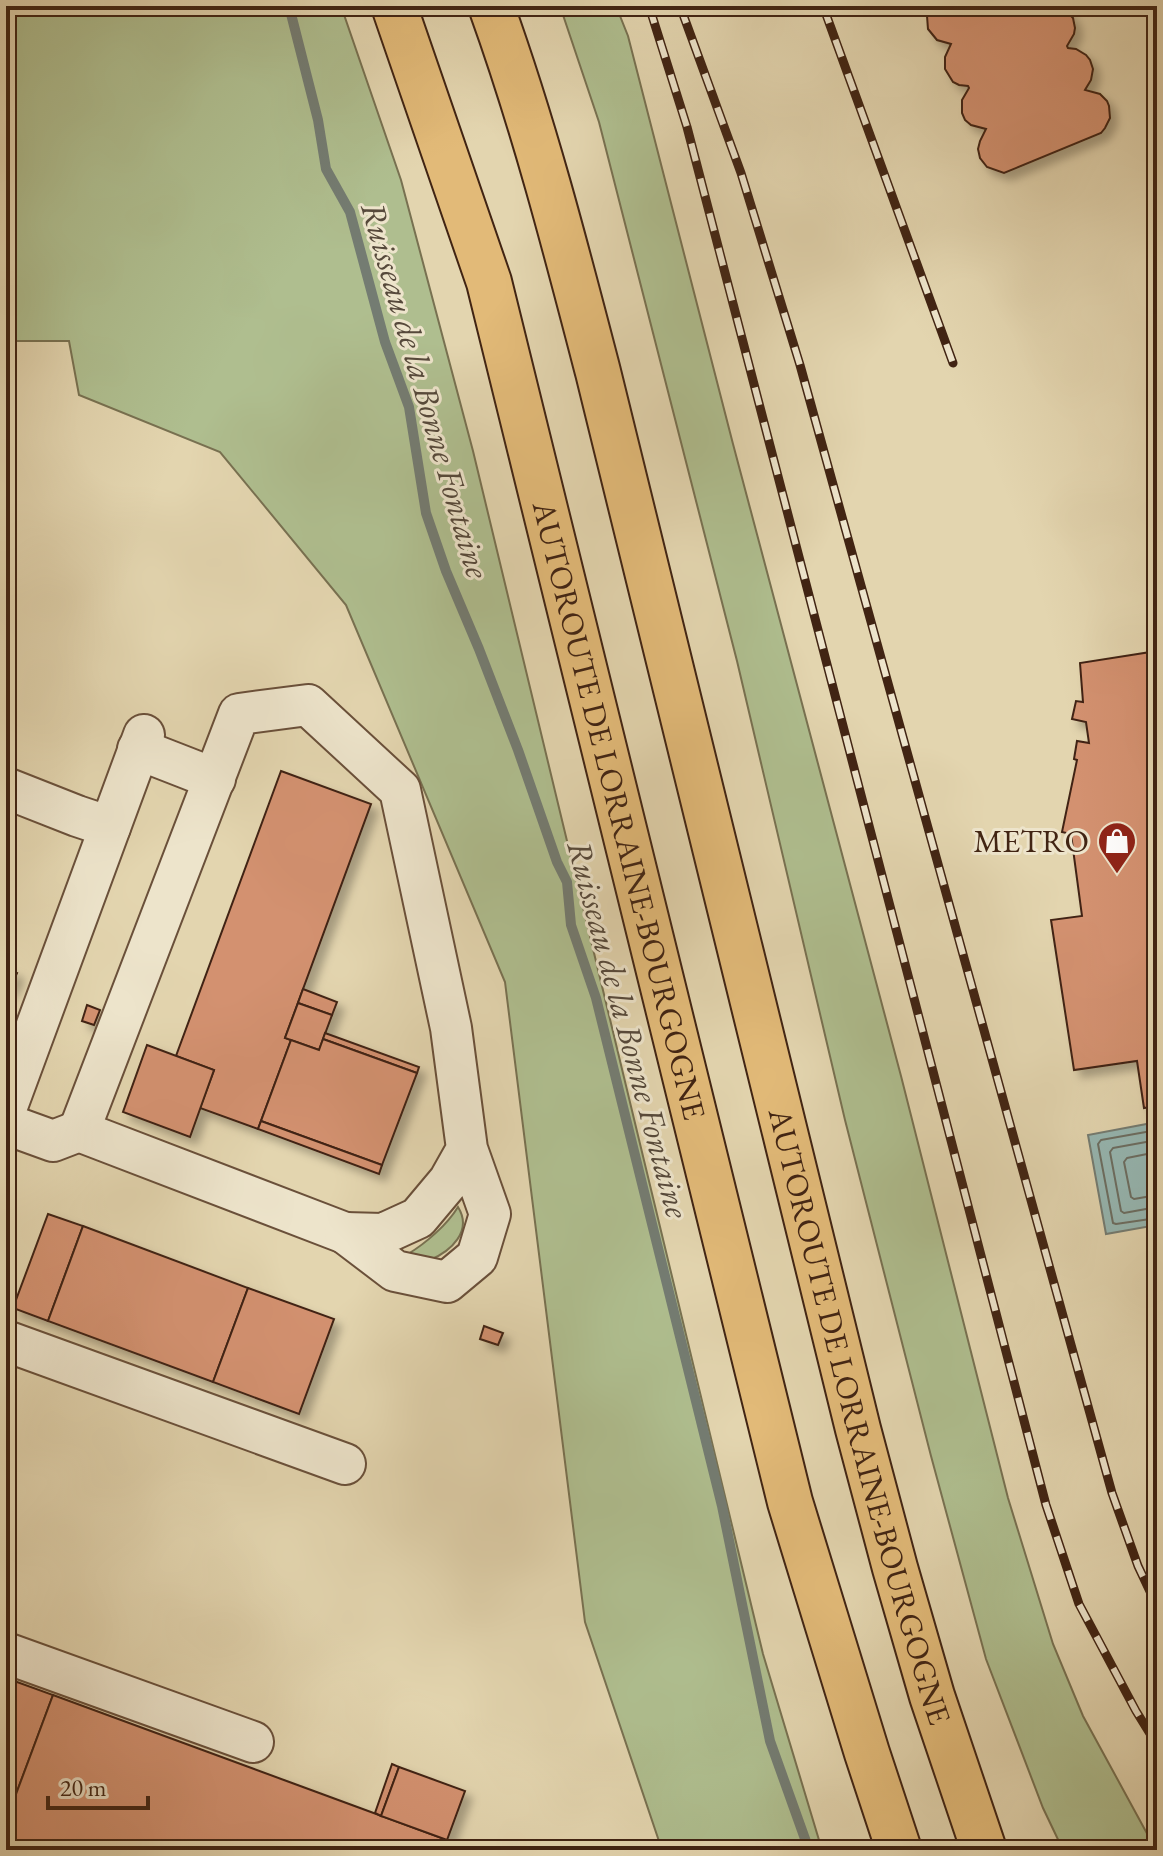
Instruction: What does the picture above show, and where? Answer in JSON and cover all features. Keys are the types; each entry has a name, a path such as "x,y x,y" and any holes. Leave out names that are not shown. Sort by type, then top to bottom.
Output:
{"highway":[{"name":"AUTOROUTE DE LORRAINE-BOURGOGNE","path":"394,6 489,282 790,1502 899,1850"},
{"name":"AUTOROUTE DE LORRAINE-BOURGOGNE","path":"491,6 552,197 598,372 886,1537 932,1696 984,1850"}],"street":[{"path":"6,1124 53,1141 79,1131 345,1233 395,1271 447,1282 477,1257 490,1214 467,1149 451,1028 400,790 308,705 239,714 79,1131"},
{"path":"6,1109 141,742 215,779"},
{"path":"6,788 110,827"},
{"path":"345,1233 383,1234 418,1218 449,1181 467,1149"},
{"path":"9,1342 345,1464"},
{"path":"6,1653 253,1742"}],"green space":[{"path":"6,6 341,6 401,180 473,451 763,1654 822,1850 662,1850 585,1622 505,982 346,605 220,452 79,395 69,341 17,341 6,337"},
{"path":"560,6 616,6 628,36 901,1076 1008,1498 1053,1644 1083,1716 1156,1850 1063,1850 1043,1808 986,1659 845,1120 737,661 599,122"},
{"path":"458,1207 463,1224 452,1246 430,1260 408,1254 436,1233"}],"water":[{"path":"1157,1122 1157,1225 1106,1234 1088,1135"}],"building":[{"path":"932,6 1058,6 1065,9 1073,18 1075,28 1067,46 1086,55 1093,69 1085,90 1100,94 1109,106 1110,118 1105,128 1101,133 1004,173 987,167 978,149 986,129 965,120 962,100 969,88 953,82 945,69 945,57 951,44 937,40 928,29 927,16"},
{"name":"METRO","path":"1157,651 1157,1106 1144,1108 1137,1061 1074,1070 1051,920 1082,916 1071,834 1062,832 1077,760 1074,759 1077,741 1089,743 1086,722 1072,719 1076,701 1083,702 1080,663"},
{"path":"281,771 371,804 285,1038 291,1040 258,1129 200,1108 214,1070 176,1056"},
{"path":"7,969 17,973 9,991 6,990"},
{"path":"303,989 337,1002 332,1015 298,1003"},
{"path":"298,1003 332,1015 319,1050 285,1038"},
{"path":"87,1005 100,1010 94,1025 82,1021"},
{"path":"325,1033 419,1067 417,1073 323,1039"},
{"path":"323,1039 417,1073 382,1165 261,1121 291,1040 319,1050"},
{"path":"147,1045 214,1070 190,1137 123,1112"},
{"path":"261,1121 382,1165 379,1174 258,1129"},
{"path":"48,1214 83,1226 48,1321 13,1308"},
{"path":"83,1226 248,1288 213,1382 48,1321"},
{"path":"248,1288 334,1319 299,1414 213,1382"},
{"path":"484,1326 503,1333 498,1345 480,1339"},
{"path":"6,1678 53,1695 6,1821"},
{"path":"53,1695 473,1850 6,1850 6,1821"},
{"path":"392,1764 399,1767 381,1816 375,1813"},
{"path":"399,1767 465,1791 447,1840 381,1816"}],"waterway":[{"name":"Ruisseau de la Bonne Fontaine","path":"289,6 318,120 326,169 350,212 385,342 409,407 426,513 567,882 571,925 596,998 722,1506 770,1741 809,1850"}],"railway":[{"path":"649,6 687,127 1046,1505 1079,1604 1157,1745"},
{"path":"680,6 741,173 800,365 1112,1493 1138,1566 1157,1606"},
{"path":"823,6 953,363"}],"place":[{"name":"METRO","path":"1117,875"}]}
